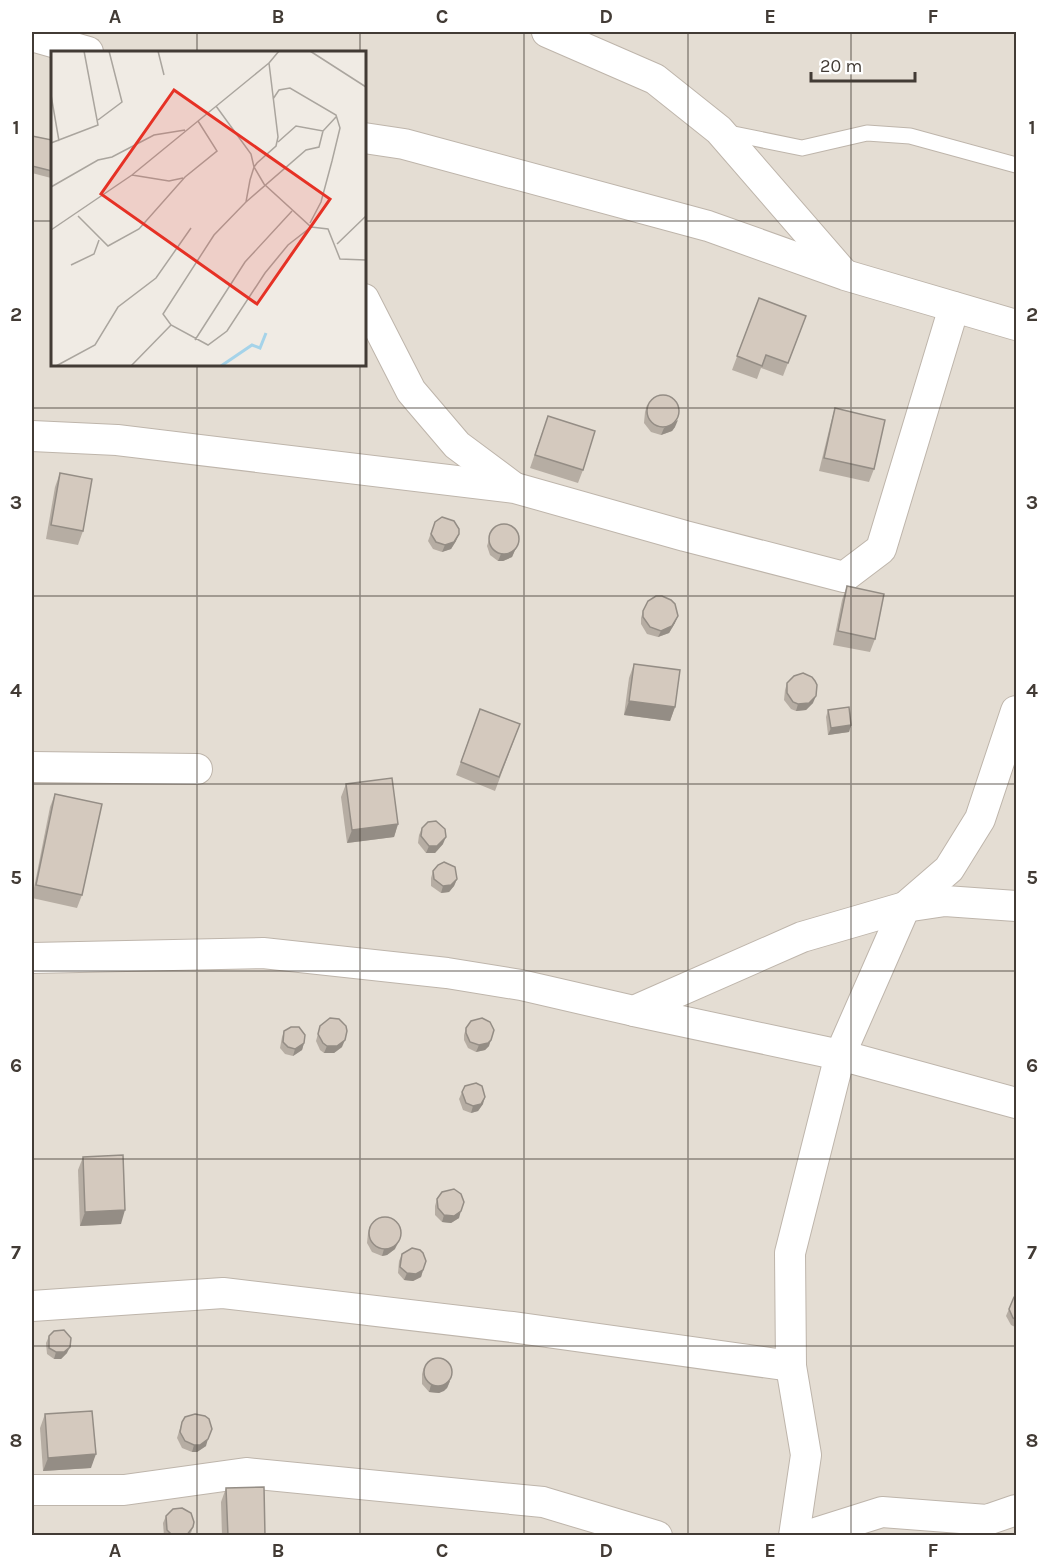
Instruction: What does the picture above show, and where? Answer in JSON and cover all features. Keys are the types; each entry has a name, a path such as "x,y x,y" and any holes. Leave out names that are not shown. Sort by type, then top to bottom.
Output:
{"street":[{"path":"548,32 655,79 719,130 845,275"},
{"path":"32,36 84,51"},
{"path":"366,138 404,144 708,226 845,275 1017,325"},
{"path":"366,303 411,391 457,445 515,488"},
{"path":"32,436 117,440 515,488 685,536 844,577 881,549 954,307"},
{"path":"794,1536 806,1455 790,1366 790,1252 840,1054 905,907 949,868 980,819 1017,711"},
{"path":"32,767 197,769"},
{"path":"634,1011 802,937 905,907 945,901 1017,906"},
{"path":"32,958 263,953 447,973 521,985 840,1054 1017,1103"},
{"path":"32,1306 223,1293 512,1327 790,1366"},
{"path":"32,1490 124,1490 246,1473 543,1502 657,1536"},
{"path":"806,1536 882,1512 987,1520 1017,1510"}],"lane":[{"path":"719,130 802,148 867,133 910,136 1017,165"}],"shaded area":[{"path":"32,32 1016,32 1016,1535 32,1535"}],"building":[{"path":"32,136 51,140 51,171 32,166"},
{"path":"759,298 806,316 788,363 766,355 762,366 737,356"},
{"path":"663,395 675,399 679,411 675,423 663,427 651,423 647,411 651,399"},
{"path":"835,408 885,420 874,469 824,458"},
{"path":"548,416 595,431 583,470 535,455"},
{"path":"60,473 92,479 83,531 51,525"},
{"path":"442,517 454,521 459,529 454,542 445,545 436,542 431,534 435,522"},
{"path":"504,524 510,525 518,533 518,545 510,553 504,554 498,553 490,545 489,539 490,533 498,525"},
{"path":"847,586 884,594 875,639 838,631"},
{"path":"656,596 671,600 675,604 678,616 672,626 661,631 650,627 643,617 648,601"},
{"path":"634,664 680,670 675,707 629,701"},
{"path":"803,673 815,681 816,696 809,703 798,704 793,702 787,693 787,683 794,676"},
{"path":"849,707 851,725 831,728 828,710"},
{"path":"480,709 520,724 499,777 461,762"},
{"path":"392,778 398,824 352,830 346,784"},
{"path":"55,794 102,804 82,895 36,885"},
{"path":"436,821 445,829 446,837 437,846 429,846 421,836 422,828 428,822"},
{"path":"444,862 455,867 457,879 451,885 443,886 434,879 433,871"},
{"path":"330,1018 339,1019 346,1026 345,1040 337,1046 327,1046 318,1034 320,1026"},
{"path":"482,1018 490,1022 494,1030 488,1043 479,1045 470,1042 466,1028 471,1021"},
{"path":"291,1027 299,1027 305,1035 304,1043 295,1049 283,1042 284,1031"},
{"path":"476,1083 482,1086 485,1097 481,1104 473,1106 466,1103 462,1092 465,1086"},
{"path":"123,1155 125,1210 85,1212 83,1157"},
{"path":"454,1189 461,1194 464,1202 461,1211 454,1216 444,1215 438,1208 437,1199 442,1192"},
{"path":"385,1217 396,1222 401,1233 396,1244 385,1249 374,1244 369,1233 374,1222"},
{"path":"412,1248 420,1250 426,1261 423,1270 416,1274 407,1273 400,1267 402,1254"},
{"path":"1017,1296 1017,1320 1013,1318 1009,1309 1014,1297"},
{"path":"64,1330 71,1338 70,1347 64,1352 56,1352 49,1348 49,1336 54,1331"},
{"path":"438,1358 448,1362 452,1372 448,1382 438,1386 428,1382 424,1372 428,1362"},
{"path":"92,1411 96,1454 48,1458 45,1414"},
{"path":"195,1414 209,1419 212,1429 208,1439 200,1445 185,1441 180,1432 185,1417"},
{"path":"264,1487 265,1536 228,1536 226,1488"},
{"path":"182,1508 191,1513 193,1527 186,1536 173,1536 167,1530 166,1516 173,1509"}]}
